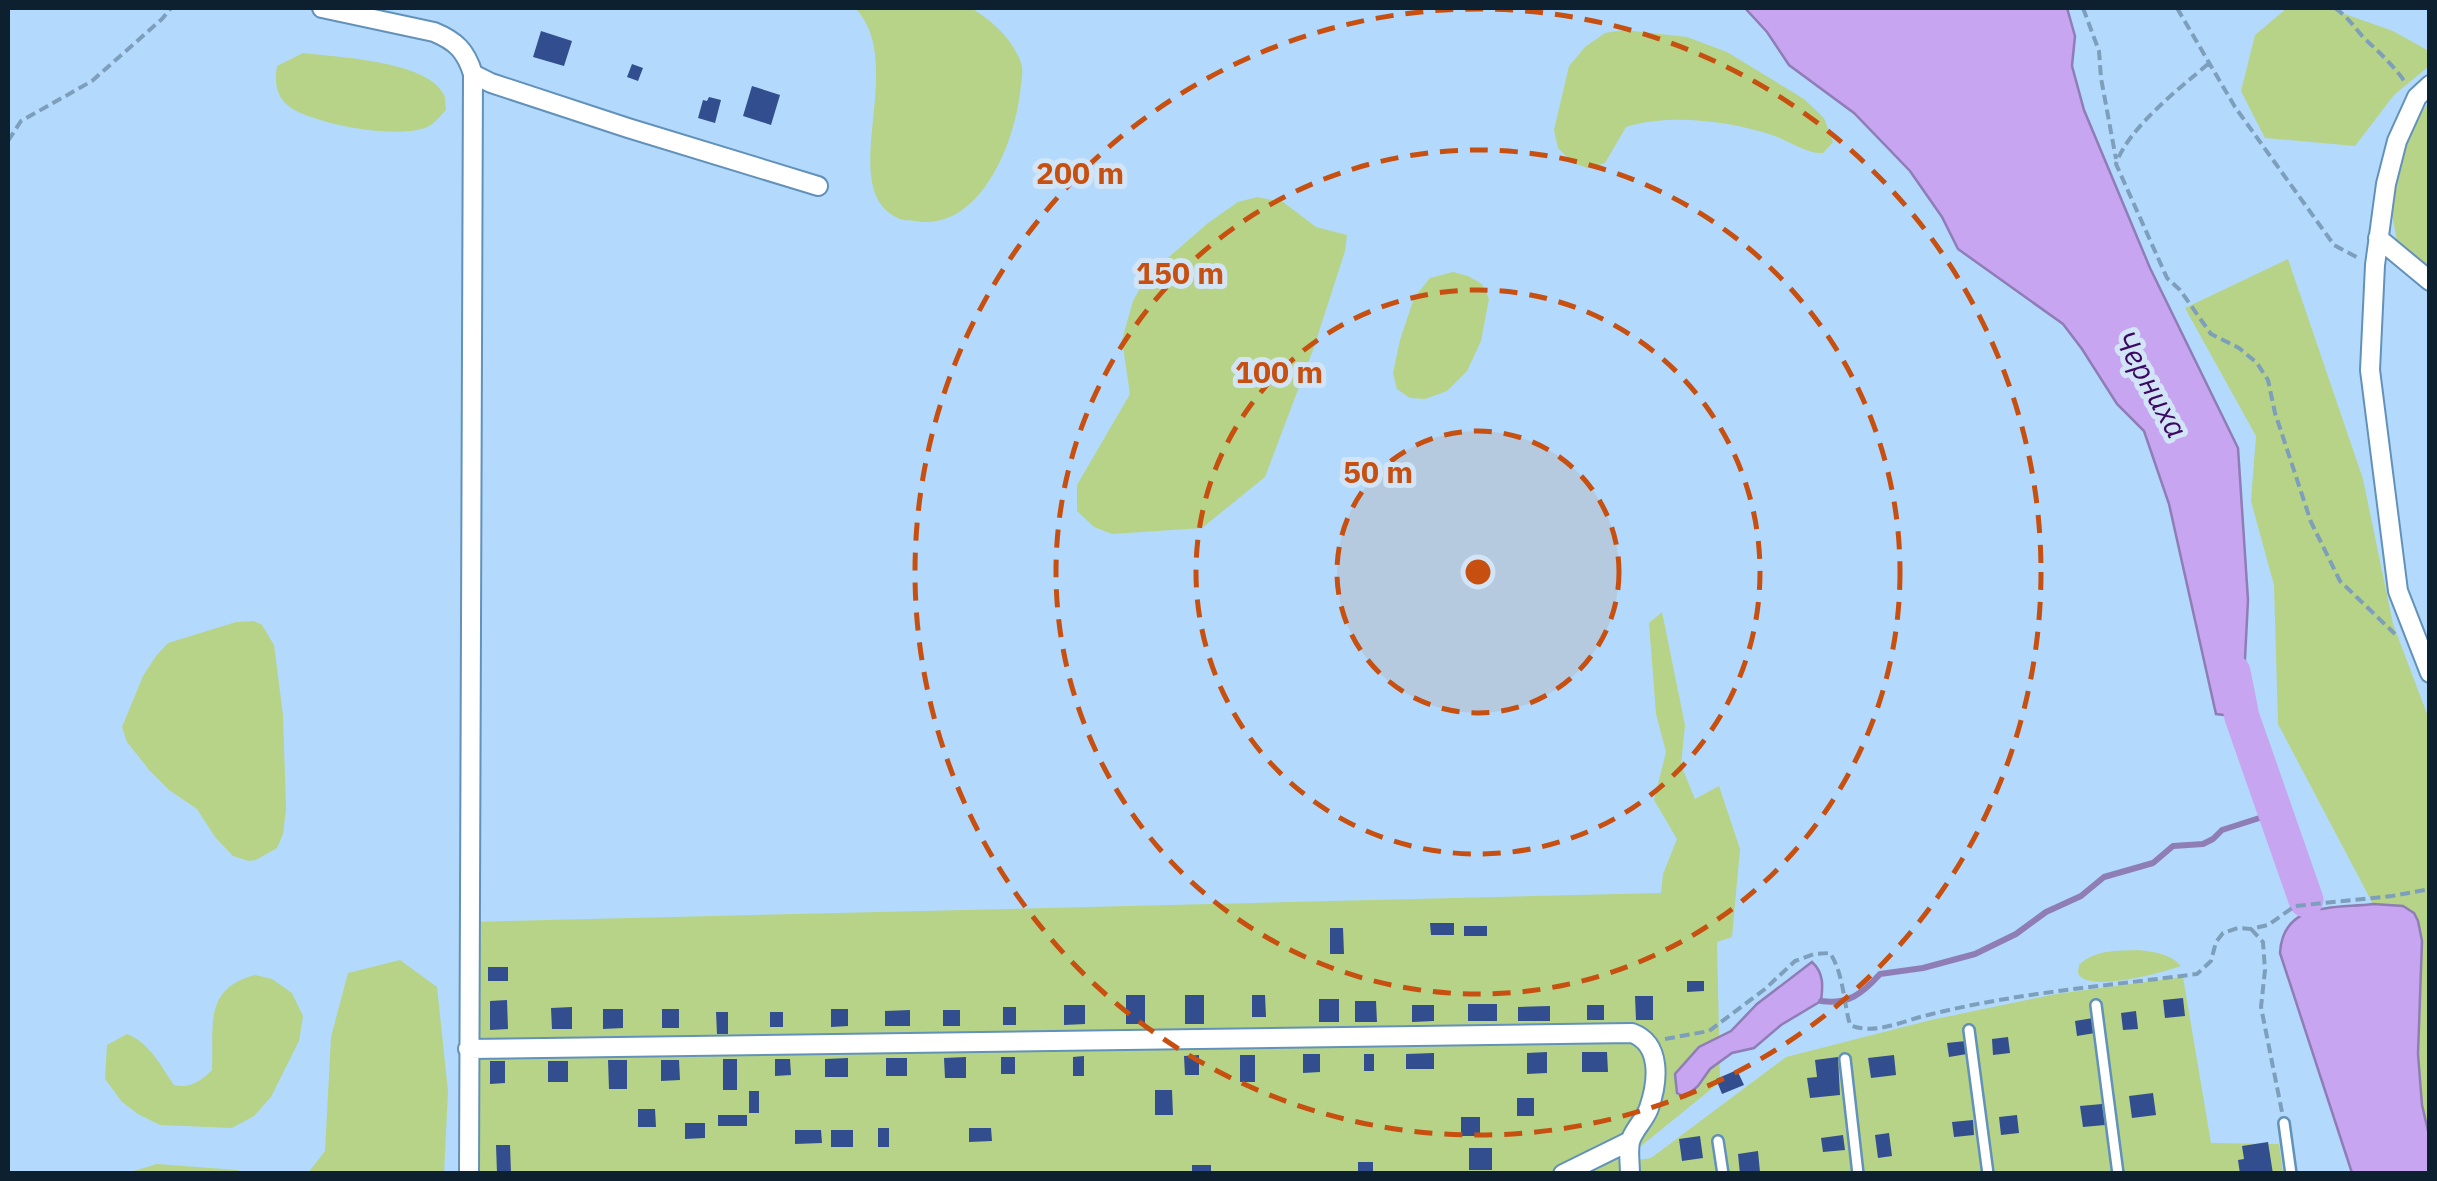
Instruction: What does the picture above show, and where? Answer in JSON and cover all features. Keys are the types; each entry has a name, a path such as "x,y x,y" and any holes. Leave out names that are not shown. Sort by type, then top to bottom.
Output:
{"street":[{"path":"322,8 445,36 462,50 473,74 469,1174"},
{"path":"473,74 491,84 818,186"},
{"path":"2423,91 2397,142 2386,184 2375,265 2370,370 2398,590 2430,673"},
{"path":"2378,238 2430,281"},
{"path":"468,1049 1632,1034 1648,1042 1656,1079 1649,1110 1630,1141 1630,1174"},
{"path":"1563,1174 1630,1141"}],"lane":[{"path":"2096,1006 2118,1174"},
{"path":"1969,1030 1988,1174"},
{"path":"1845,1060 1858,1174"},
{"path":"2284,1123 2291,1174"},
{"path":"1718,1141 1722,1174"}],"path":[{"path":"8,141 22,121 92,81 171,8"},
{"path":"2083,8 2099,51 2116,164 2167,278 2180,290 2210,334 2239,348 2257,363 2268,380 2311,522 2340,581 2396,634"},
{"path":"2177,8 2234,107 2334,245 2375,265"},
{"path":"2334,8 2346,15 2361,35 2423,91"},
{"path":"2116,164 2133,135 2173,93 2208,64"},
{"path":"1648,1042 1709,1031 1796,962 1814,954 1830,953 1837,964 1850,1024 1862,1030 1968,1006 2197,974 2211,962 2216,942 2223,933 2268,925 2296,906 2430,888"},
{"path":"2251,928 2263,942 2261,1007 2284,1123"}],"green space":[{"path":"855,8 971,8 1013,46 1022,66 1022,78 1010,136 990,180 958,213 938,221 906,220 881,204 872,182 870,155 876,61 870,32"},
{"path":"2287,8 2328,8 2393,31 2429,51 2429,66 2394,95 2355,146 2265,138 2241,91 2255,35"},
{"path":"1624,30 1687,37 1727,52 1804,99 1824,118 1833,142 1823,153 1817,153 1738,126 1660,120 1626,127 1605,163 1588,168 1573,163 1558,148 1554,130 1569,66 1585,47 1605,33"},
{"path":"303,53 380,63 420,75 444,95 446,110 429,126 399,132 355,128 312,118 285,103 276,85 277,66"},
{"path":"2429,102 2429,266 2397,241 2388,193 2400,144"},
{"path":"1257,197 1283,202 1316,227 1347,235 1313,350 1265,477 1202,528 1112,534 1094,527 1077,511 1077,485 1130,394 1122,340 1133,301 1147,276 1208,223 1238,202"},
{"path":"2288,259 2363,479 2393,624 2429,719 2429,1135 2418,1054 2422,941 2403,906 2373,904 2278,724 2274,585 2251,501 2256,436 2185,308"},
{"path":"1453,272 1482,284 1489,299 1481,341 1467,371 1447,391 1425,399 1410,398 1397,389 1393,373 1414,298 1430,278"},
{"path":"1662,612 1685,725 1681,765 1695,799 1719,786 1740,849 1732,937 1717,942 1720,1082 1620,1163 1651,1158 1786,1057 1931,1020 2056,994 2183,977 2211,1143 2279,1144 2283,1173 458,1174 469,922 1661,893 1663,874 1677,839 1654,800 1666,752 1656,714 1649,623"},
{"path":"254,621 262,625 274,645 283,715 286,809 277,848 249,861 233,856 197,809 150,771 127,742 122,727 143,676 168,643 236,622"},
{"path":"2139,950 2168,956 2181,966 2110,982 2084,979 2078,973 2079,965 2092,956"},
{"path":"400,960 437,987 448,1091 444,1173 308,1173 325,1151 331,1037 348,973"},
{"path":"255,975 272,979 292,993 303,1016 299,1041 271,1097 254,1116 232,1128 160,1125 122,1102 105,1079 107,1045 127,1034 148,1049 174,1085 195,1083 212,1070 213,1024 219,999 238,981"},
{"path":"157,1164 237,1170 246,1173 127,1173"}],"water":[{"path":"1745,8 2067,8 2075,36 2072,66 2084,110 2150,268 2238,448 2248,600 2242,717 2216,714 2169,504 2144,431 2117,404 2063,324 1958,249 1942,217 1910,171 1854,113 1789,65"},
{"path":"2403,906 2418,921 2422,941 2418,1054 2429,1135 2429,1173 2352,1173 2280,953 2283,936 2300,916 2327,908"},
{"path":"1812,962 1821,975 1821,1001 1781,1025 1754,1048 1732,1053 1710,1069 1685,1097 1677,1093 1675,1074 1699,1047 1731,1031 1757,1004"}],"building":[{"path":"541,31 572,41 564,66 533,57"},
{"path":"632,64 643,68 638,81 627,77"},
{"path":"752,86 780,95 771,125 743,116"},
{"path":"703,100 721,100 715,123 698,118"},
{"path":"1430,923 1454,923 1454,935 1431,935"},
{"path":"1464,926 1487,926 1487,936 1464,936"},
{"path":"1330,928 1343,928 1344,954 1330,954"},
{"path":"488,967 508,967 508,981 488,981"},
{"path":"1687,981 1704,981 1704,991 1687,992"},
{"path":"1126,995 1145,995 1145,1024 1126,1024"},
{"path":"1185,995 1204,995 1204,1024 1185,1024"},
{"path":"1252,995 1265,995 1266,1017 1252,1017"},
{"path":"1635,996 1653,996 1653,1020 1636,1020"},
{"path":"2183,998 2185,1016 2165,1018 2163,1000"},
{"path":"1319,999 1339,999 1339,1022 1319,1022"},
{"path":"507,1000 508,1029 490,1030 490,1001"},
{"path":"1355,1001 1376,1001 1377,1022 1355,1022"},
{"path":"1468,1004 1497,1004 1497,1021 1468,1021"},
{"path":"1064,1005 1085,1005 1085,1024 1064,1025"},
{"path":"1412,1005 1434,1005 1434,1021 1412,1022"},
{"path":"1587,1005 1604,1005 1604,1020 1587,1020"},
{"path":"1550,1006 1550,1021 1518,1021 1518,1007"},
{"path":"572,1007 572,1029 552,1029 551,1008"},
{"path":"1003,1007 1016,1007 1016,1025 1003,1025"},
{"path":"603,1009 623,1009 623,1028 603,1029"},
{"path":"662,1009 679,1009 679,1028 662,1028"},
{"path":"831,1009 848,1009 848,1026 831,1027"},
{"path":"910,1010 910,1026 885,1026 885,1011"},
{"path":"943,1010 960,1010 960,1026 943,1026"},
{"path":"2136,1011 2138,1029 2123,1030 2121,1013"},
{"path":"716,1012 728,1012 728,1034 717,1034"},
{"path":"770,1012 783,1012 783,1027 770,1027"},
{"path":"2093,1018 2095,1033 2077,1036 2075,1021"},
{"path":"2008,1037 2010,1053 1993,1055 1992,1039"},
{"path":"1966,1041 1967,1054 1949,1057 1947,1043"},
{"path":"1547,1052 1547,1073 1527,1074 1527,1053"},
{"path":"1582,1052 1607,1052 1608,1072 1582,1072"},
{"path":"1434,1053 1434,1069 1406,1069 1406,1054"},
{"path":"1303,1054 1320,1054 1320,1072 1303,1073"},
{"path":"1364,1054 1374,1054 1374,1071 1364,1071"},
{"path":"1199,1055 1199,1075 1185,1075 1184,1056"},
{"path":"1240,1055 1255,1055 1255,1082 1240,1082"},
{"path":"1894,1055 1896,1075 1871,1078 1868,1058"},
{"path":"1084,1056 1084,1076 1073,1076 1073,1057"},
{"path":"966,1057 966,1078 945,1078 944,1058"},
{"path":"1001,1057 1015,1057 1015,1074 1001,1074"},
{"path":"1838,1057 1840,1095 1810,1098 1807,1078 1817,1077 1815,1060"},
{"path":"848,1058 848,1077 825,1077 825,1059"},
{"path":"886,1058 907,1058 907,1076 886,1076"},
{"path":"723,1059 737,1059 737,1090 723,1090"},
{"path":"775,1059 790,1059 791,1075 775,1076"},
{"path":"608,1060 627,1060 627,1089 609,1089"},
{"path":"661,1060 679,1060 680,1080 661,1081"},
{"path":"490,1061 505,1061 505,1083 490,1084"},
{"path":"548,1061 568,1061 568,1082 548,1082"},
{"path":"1737,1070 1744,1085 1722,1094 1716,1079"},
{"path":"1155,1090 1172,1090 1173,1115 1155,1115"},
{"path":"749,1091 759,1091 759,1113 749,1113"},
{"path":"2153,1093 2156,1115 2132,1118 2129,1096"},
{"path":"1517,1098 1534,1098 1534,1116 1517,1116"},
{"path":"2102,1104 2105,1125 2083,1127 2080,1106"},
{"path":"638,1109 655,1109 656,1127 638,1127"},
{"path":"718,1115 747,1115 747,1126 718,1126"},
{"path":"2017,1115 2019,1133 2001,1135 1999,1117"},
{"path":"1461,1117 1480,1117 1480,1136 1461,1136"},
{"path":"1973,1120 1974,1135 1954,1137 1952,1122"},
{"path":"685,1123 705,1123 705,1138 685,1139"},
{"path":"878,1128 889,1128 889,1147 878,1147"},
{"path":"969,1128 991,1128 992,1141 969,1142"},
{"path":"795,1130 821,1130 822,1143 795,1144"},
{"path":"831,1130 853,1130 853,1147 831,1147"},
{"path":"1889,1133 1892,1156 1878,1158 1875,1135"},
{"path":"1843,1135 1845,1150 1823,1152 1821,1138"},
{"path":"1700,1136 1703,1158 1682,1161 1679,1139"},
{"path":"2268,1142 2273,1174 2240,1174 2242,1146"},
{"path":"496,1145 510,1145 511,1173 497,1173"},
{"path":"1469,1148 1492,1148 1492,1170 1469,1170"},
{"path":"1758,1151 1760,1172 1740,1174 1738,1154"},
{"path":"1358,1162 1373,1162 1373,1174 1358,1174"},
{"path":"1192,1165 1211,1165 1211,1174 1192,1174"}],"waterway":[{"name":"Черниха","path":"2233,672 2242,717 2306,900"},
{"path":"1821,1001 1854,996 1880,974 1975,954 2081,896 2104,877 2153,863 2173,846 2203,844 2222,830 2275,813"}]}
